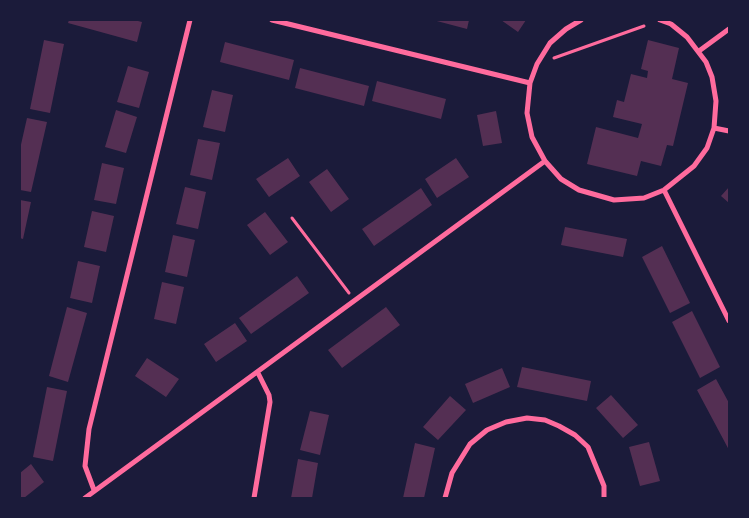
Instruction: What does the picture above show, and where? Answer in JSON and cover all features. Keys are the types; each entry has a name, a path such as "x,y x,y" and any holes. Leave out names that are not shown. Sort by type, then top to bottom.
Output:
{"street":[{"path":"94,490 84,466 89,429 190,20"},
{"path":"272,20 530,83"},
{"path":"581,20 566,29 550,43 537,64 530,83 527,113 532,138 545,162 561,179 579,190 614,200 644,198 664,190 694,166 706,148 714,128 716,101 712,77 699,51 687,37 671,24 660,20"},
{"path":"699,51 729,29"},
{"path":"714,128 729,131"},
{"path":"85,498 545,162"},
{"path":"664,190 729,321"},
{"path":"254,498 270,402 269,395 258,373"},
{"path":"445,498 452,473 470,444 488,430 506,422 527,418 545,420 559,426 575,435 588,447 604,486 604,498"}],"path":[{"path":"537,64 644,26"},
{"path":"292,218 355,302"}],"building":[{"path":"69,20 134,20 142,22 137,42 68,23"},
{"path":"433,20 469,20 467,29"},
{"path":"501,20 526,20 518,32"},
{"path":"44,40 64,44 50,113 30,109"},
{"path":"648,40 679,48 672,79 688,83 673,146 667,145 661,166 641,161 637,176 587,164 596,127 638,138 642,124 613,117 617,100 624,102 631,74 647,78 648,71 641,69"},
{"path":"225,42 294,60 289,80 220,62"},
{"path":"128,66 149,72 139,108 117,102"},
{"path":"300,68 369,86 364,106 295,88"},
{"path":"377,81 446,99 441,119 372,101"},
{"path":"212,90 233,95 225,132 203,127"},
{"path":"116,110 137,117 126,153 105,147"},
{"path":"496,111 502,143 483,146 477,115"},
{"path":"27,118 47,122 31,192 20,190 20,149"},
{"path":"198,139 220,143 212,180 190,175"},
{"path":"288,158 300,176 269,197 256,179"},
{"path":"456,158 469,177 437,198 425,179"},
{"path":"102,163 124,168 116,204 94,200"},
{"path":"327,169 349,199 331,212 309,182"},
{"path":"185,187 206,192 198,229 176,224"},
{"path":"729,187 729,203 721,196"},
{"path":"421,188 432,205 374,246 362,229"},
{"path":"20,200 31,202 23,239 20,238"},
{"path":"92,211 114,216 106,252 84,247"},
{"path":"265,212 288,242 270,255 247,225"},
{"path":"565,227 627,239 623,257 561,245"},
{"path":"173,235 195,240 187,277 165,272"},
{"path":"662,246 690,303 670,313 642,257"},
{"path":"78,261 100,266 92,303 70,298"},
{"path":"297,276 309,293 251,334 239,318"},
{"path":"162,282 184,287 176,324 154,319"},
{"path":"67,307 87,313 68,382 49,376"},
{"path":"386,307 400,325 342,368 328,350"},
{"path":"692,311 720,367 700,378 672,322"},
{"path":"235,323 247,341 216,362 204,344"},
{"path":"147,358 179,379 166,397 135,376"},
{"path":"522,367 591,381 587,401 517,387"},
{"path":"502,368 510,387 473,403 465,384"},
{"path":"716,379 729,403 729,450 697,390"},
{"path":"47,387 67,391 53,461 33,457"},
{"path":"611,395 638,425 623,438 596,408"},
{"path":"450,396 466,410 438,440 423,427"},
{"path":"310,411 329,415 320,455 300,450"},
{"path":"649,442 660,481 640,486 629,447"},
{"path":"415,443 435,448 424,498 403,498"},
{"path":"298,459 318,463 312,498 291,498"},
{"path":"31,464 44,482 24,498 20,498 20,473"}]}
